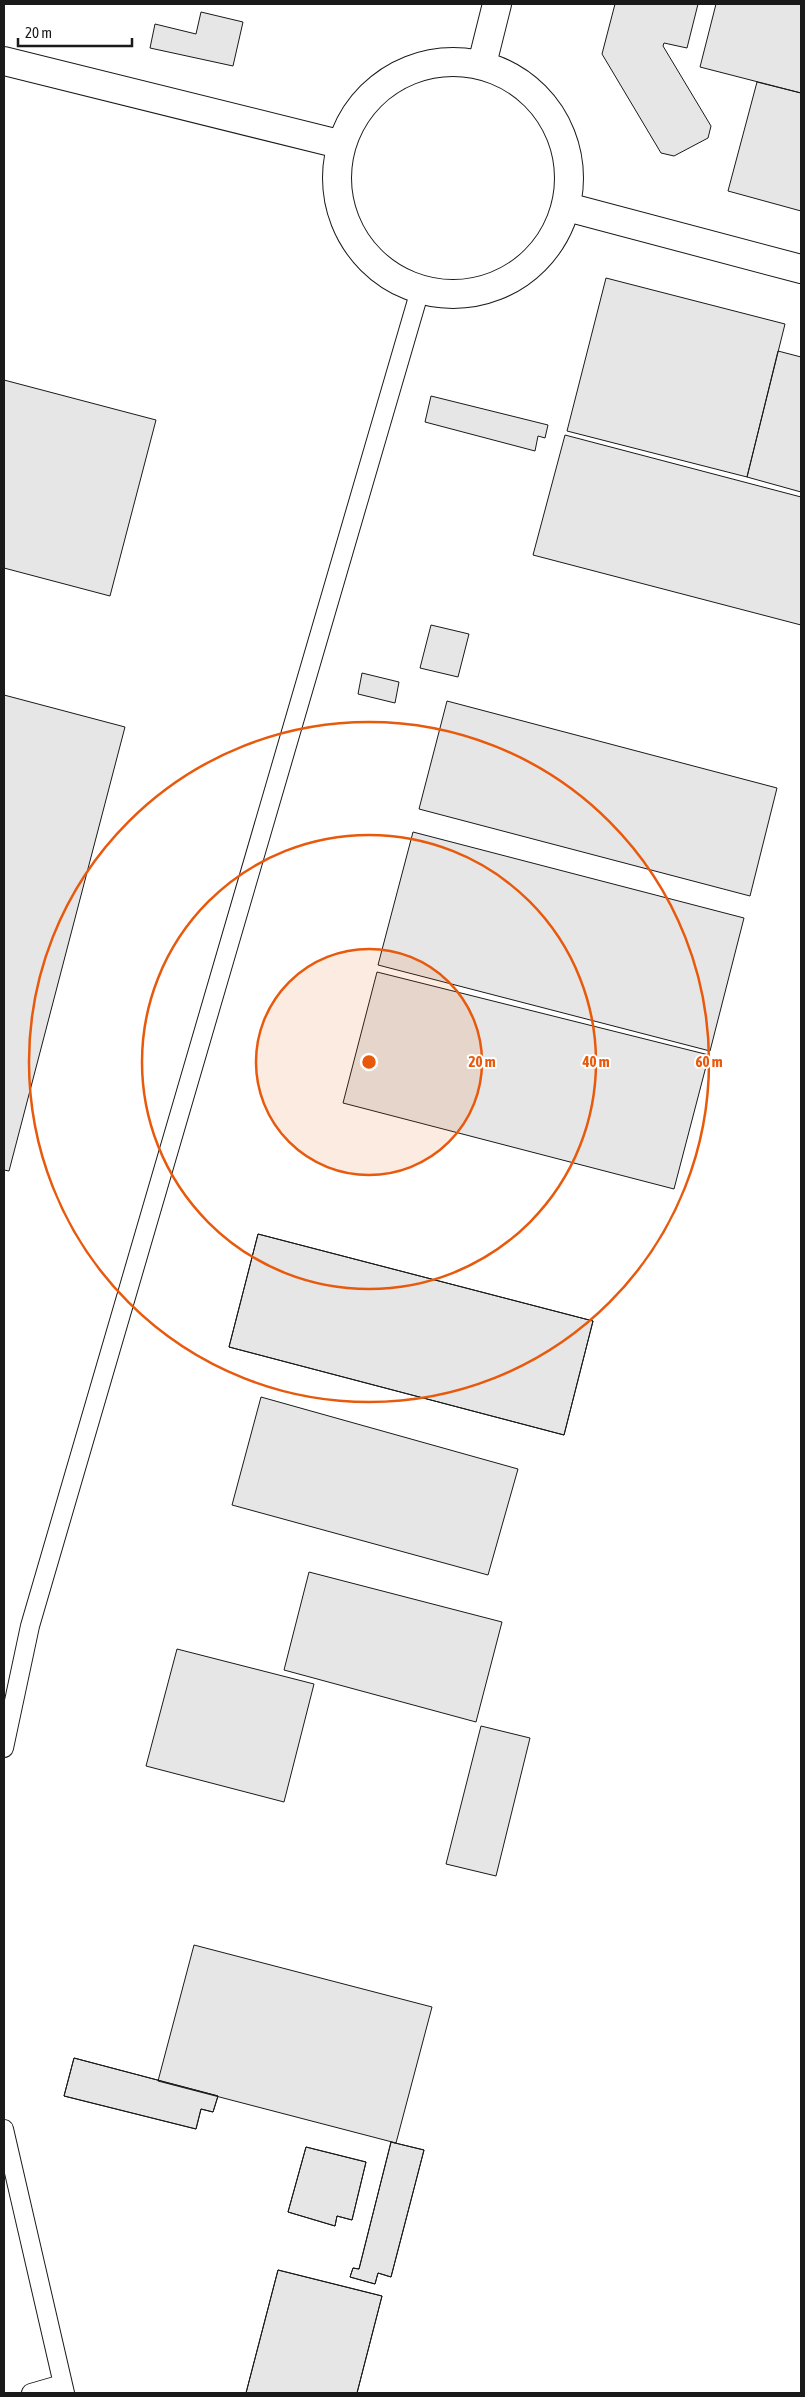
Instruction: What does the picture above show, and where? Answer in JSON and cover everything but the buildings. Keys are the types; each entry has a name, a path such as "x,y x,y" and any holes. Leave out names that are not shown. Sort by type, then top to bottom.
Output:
{"street":[{"path":"482,64 497,4"},
{"path":"4,61 339,144"},
{"path":"423,64 482,64 524,83 554,118 570,161 567,207 547,249 511,280 467,294 420,290 379,269 349,234 336,190 339,144 370,93 423,64"},
{"path":"567,207 801,269"}],"lane":[{"path":"4,1748 30,1626 420,290"},
{"path":"4,2129 64,2388 31,2393"}]}
